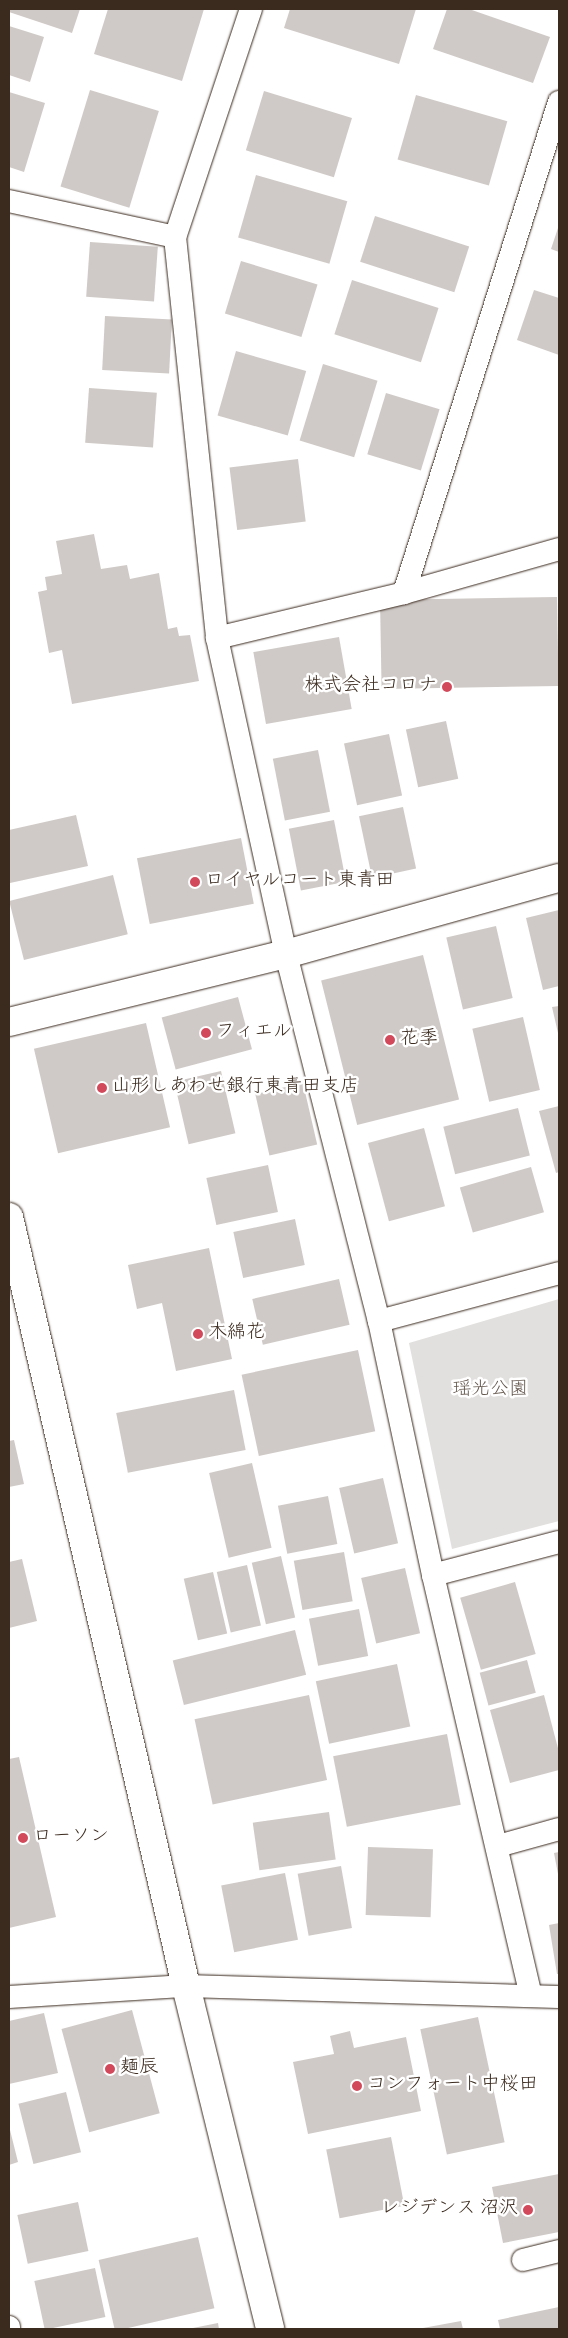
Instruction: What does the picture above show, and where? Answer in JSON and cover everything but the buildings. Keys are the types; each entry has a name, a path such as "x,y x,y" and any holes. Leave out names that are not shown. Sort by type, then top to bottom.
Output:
{"street":[{"path":"9,1022 286,954 559,878"},
{"path":"9,1217 186,1986 270,2329"}],"lane":[{"path":"251,9 175,237 217,638 286,954 379,1322 433,1575 498,1846 531,1996"},
{"path":"404,593 559,102"},
{"path":"9,201 175,237"},
{"path":"217,638 404,593 559,549"},
{"path":"379,1322 559,1273"},
{"path":"433,1575 559,1542"},
{"path":"498,1846 559,1829"},
{"path":"9,1997 186,1986 559,1998"},
{"path":"523,2260 559,2251"}],"green space":[{"name":"瑶光公園","path":"559,1299 559,1521 452,1549 409,1343"}],"place":[{"name":"株式会社コロナ","path":"447,687"},
{"name":"ロイヤルコート東青田","path":"195,882"},
{"name":"フィエル","path":"206,1033"},
{"name":"花季","path":"390,1040"},
{"name":"山形しあわせ銀行東青田支店","path":"102,1088"},
{"name":"木綿花","path":"198,1334"},
{"name":"ローソン","path":"23,1838"},
{"name":"麺辰","path":"110,2069"},
{"name":"コンフォート中桜田","path":"357,2086"},
{"name":"レジデンス 沼沢","path":"528,2210"}]}
